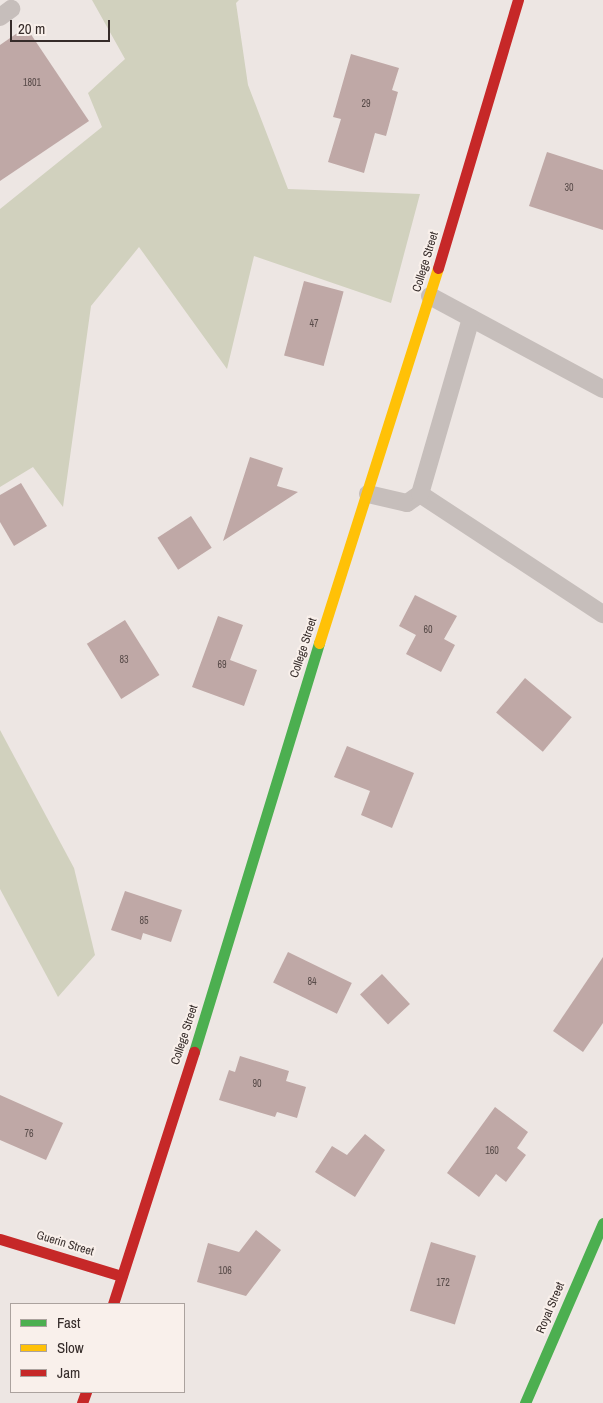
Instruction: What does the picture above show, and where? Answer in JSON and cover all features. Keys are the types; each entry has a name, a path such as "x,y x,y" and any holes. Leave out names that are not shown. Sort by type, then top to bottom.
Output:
{"street":[{"name":"College Street","path":"113,1303 215,985 278,772 430,296 518,0"},
{"name":"Royal Street","path":"525,1403 603,1223"},
{"name":"Guerin Street","path":"0,1239 122,1276"}],"lane":[{"path":"430,296 603,389"},
{"path":"368,494 407,502 420,494 471,318"},
{"path":"420,494 603,614"}],"green space":[{"path":"92,0 239,0 236,3 248,85 288,189 420,194 391,303 254,256 227,369 139,247 91,306 63,507 33,467 0,487 0,209 102,127 88,93 125,59"},
{"path":"0,730 74,868 95,955 58,997 0,889"}],"building":[{"path":"26,27 89,121 0,181 0,45"},
{"path":"351,54 399,68 392,90 398,92 386,136 375,133 364,173 328,162 341,119 333,117"},
{"path":"547,152 603,170 603,230 529,206"},
{"path":"304,281 344,292 324,366 284,355"},
{"path":"250,457 283,468 277,486 298,492 223,541"},
{"path":"21,483 47,526 14,546 0,522 0,495"},
{"path":"191,516 212,548 178,570 157,538"},
{"path":"415,595 457,616 444,639 455,645 441,672 406,654 416,635 399,626"},
{"path":"218,616 243,625 230,660 257,670 244,706 192,687"},
{"path":"125,620 159,675 121,699 87,644"},
{"path":"525,678 572,717 543,752 496,712"},
{"path":"347,746 414,773 392,828 361,815 370,791 334,777"},
{"path":"125,891 182,910 171,942 143,933 141,940 111,930"},
{"path":"288,952 352,983 337,1014 273,983"},
{"path":"603,957 603,1023 583,1052 553,1031"},
{"path":"382,974 410,1004 388,1024 360,994"},
{"path":"240,1056 289,1071 286,1081 306,1087 297,1118 277,1112 275,1117 219,1100 229,1070 235,1072"},
{"path":"0,1095 63,1123 46,1160 0,1140"},
{"path":"495,1107 528,1132 517,1148 526,1155 506,1182 496,1174 479,1197 447,1173"},
{"path":"365,1134 385,1150 355,1197 315,1172 332,1146 347,1155"},
{"path":"256,1230 281,1250 246,1296 197,1282 208,1243 239,1252"},
{"path":"431,1242 476,1256 455,1325 410,1311"}],"traffic: fast":[{"path":"194,1052 319,643"},
{"path":"525,1403 603,1223"}],"traffic: slow":[{"path":"319,643 438,268"}],"traffic: jam":[{"path":"438,268 518,0"},
{"path":"113,1303 194,1052"},
{"path":"0,1239 122,1276"},
{"path":"82,1403 86,1393"}]}
